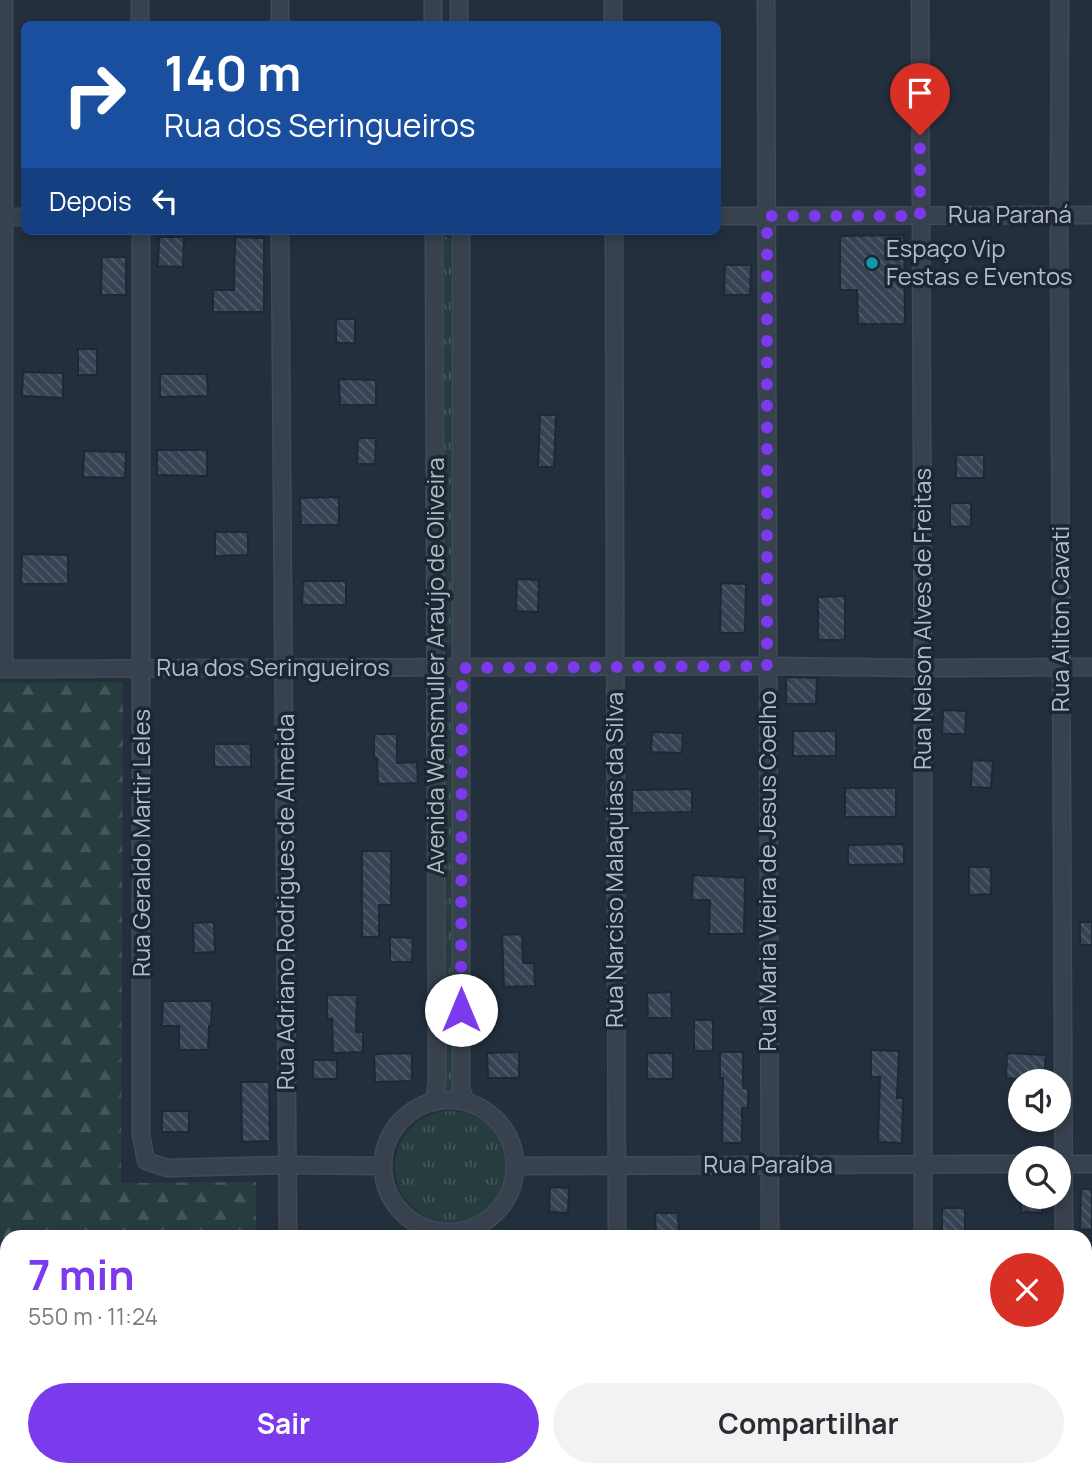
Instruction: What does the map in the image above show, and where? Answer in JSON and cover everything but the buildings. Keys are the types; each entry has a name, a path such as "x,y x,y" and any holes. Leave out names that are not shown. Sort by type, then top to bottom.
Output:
{"street":[{"path":"2,669 4,0"},
{"path":"140,0 140,21"},
{"path":"280,0 280,21"},
{"path":"433,0 433,21"},
{"path":"459,0 460,21"},
{"path":"613,0 613,21"},
{"name":"Rua Maria Vieira de Jesus Coelho","path":"766,0 770,1230"},
{"name":"Rua Nelson Alves de Freitas","path":"920,0 923,1230"},
{"name":"Rua Ailton Cavati","path":"1060,0 1061,1146"},
{"name":"Rua Paraná","path":"721,216 1092,215"},
{"path":"2,217 21,217"},
{"name":"Rua Geraldo Martir Leles","path":"141,235 141,1135 146,1161 167,1168 288,1165"},
{"name":"Rua Adriano Rodrigues de Almeida","path":"280,235 288,1230"},
{"name":"Avenida Wansmuller Araújo de Oliveira","path":"434,235 437,1082 434,1102"},
{"name":"Avenida Wansmuller Araújo de Oliveira","path":"461,235 461,1089 466,1102"},
{"name":"Rua Narciso Malaquias da Silva","path":"614,235 617,1230"},
{"name":"Rua dos Seringueiros","path":"2,669 1092,667"},
{"path":"427,1230 398,1208 387,1188 383,1166 387,1143 398,1124 416,1109 434,1102 460,1101 477,1106 493,1116 505,1130 513,1147 515,1166 513,1184 505,1202 493,1216 472,1230"},
{"name":"Rua Paraíba","path":"515,1166 1008,1164"},
{"path":"1071,1164 1092,1164"},
{"path":"288,1165 383,1166"},
{"name":"Rua Ailton Cavati","path":"1063,1209 1064,1230"}],"green space":[{"path":"445,236 451,240 452,644 448,648 444,645 441,241"},
{"path":"447,680 452,685 453,1088 450,1092 445,1089 442,685"},
{"path":"123,682 121,1183 256,1182 256,1230 0,1230 0,683"},
{"path":"451,1111 472,1115 490,1128 503,1146 507,1167 503,1188 490,1206 472,1219 451,1223 430,1219 412,1206 399,1188 395,1167 399,1146 412,1128 430,1115"}],"place":[{"name":"Espaço Vip Festas e Eventos","path":"872,263"}],"route":[{"path":"461,1010 462,668 767,666 767,216 920,216 920,135"}]}
